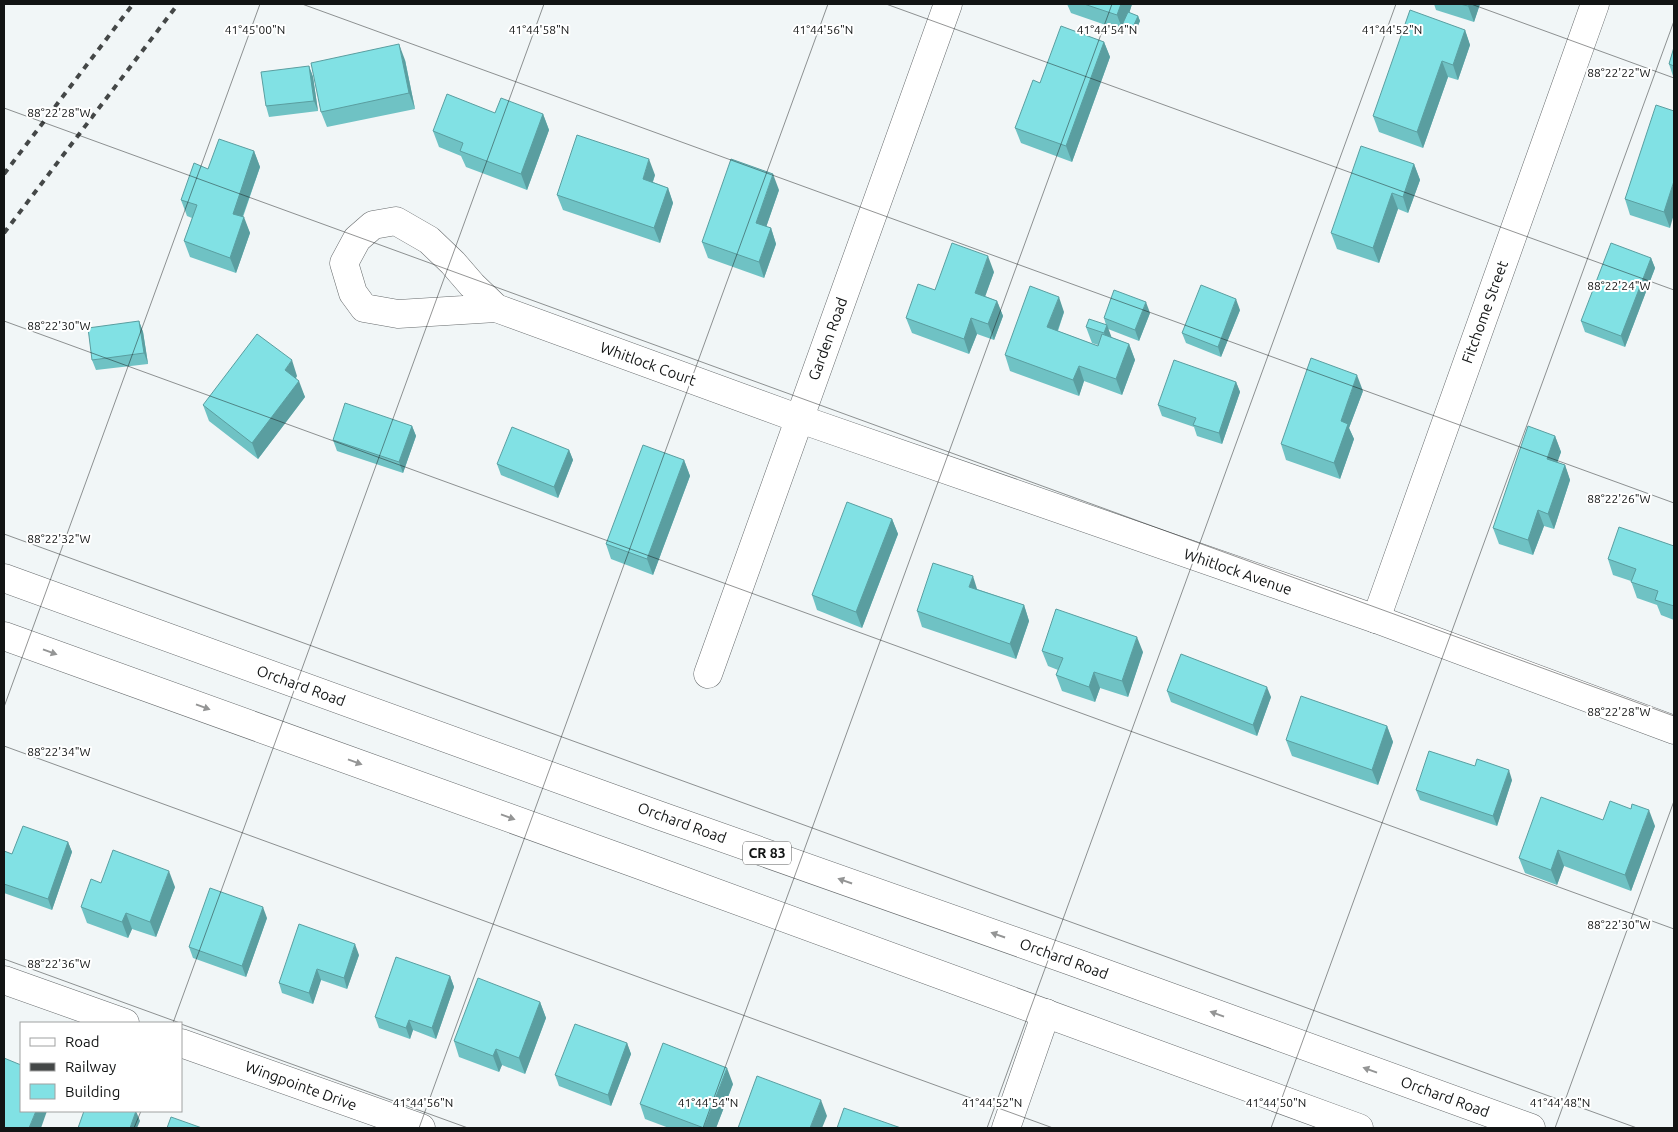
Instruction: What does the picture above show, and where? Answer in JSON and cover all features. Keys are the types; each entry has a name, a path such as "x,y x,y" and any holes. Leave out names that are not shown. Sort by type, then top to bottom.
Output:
{"street":[{"name":"Garden Road","path":"708,674 948,4"},
{"name":"Fitchome Street","path":"1376,620 1594,4"},
{"name":"Whitlock Court","path":"496,308 429,240 396,221 373,224 357,239 344,262 353,293 364,308 398,314 496,308 800,419"},
{"name":"Whitlock Avenue","path":"800,419 1376,620 1674,730"},
{"name":"Orchard Road","path":"4,578 1531,1128"},
{"path":"4,636 658,871 1359,1128"},
{"path":"4,980 122,1022"},
{"path":"1006,1128 1046,1013"},
{"name":"Wingpointe Drive","path":"182,1043 421,1128"}],"building":[{"path":"1084,4 1121,4 1117,15"},
{"path":"1410,10 1465,30 1453,65 1442,61 1417,132 1373,116"},
{"path":"1128,12 1138,16 1133,27 1123,23"},
{"path":"1061,26 1104,42 1066,146 1015,128 1033,80 1040,83"},
{"path":"399,44 409,93 321,112 311,63"},
{"path":"1674,47 1674,66 1669,64"},
{"path":"309,66 314,101 266,106 261,72"},
{"path":"447,94 495,113 501,98 543,114 521,174 460,151 463,143 433,131"},
{"path":"1656,105 1674,111 1674,181 1664,212 1625,199"},
{"path":"577,135 649,159 643,179 668,188 654,228 557,195"},
{"path":"219,139 254,151 233,214 244,217 230,258 184,241 197,205 181,200 194,163 208,169"},
{"path":"1361,146 1414,164 1403,197 1392,193 1373,248 1331,233"},
{"path":"731,159 773,174 756,223 771,228 759,262 702,242"},
{"path":"952,243 988,256 975,293 997,301 988,324 971,318 964,339 906,318 918,284 935,290"},
{"path":"1611,243 1651,258 1621,336 1581,321"},
{"path":"1201,285 1236,299 1218,347 1182,333"},
{"path":"1030,286 1059,297 1047,327 1098,346 1102,334 1129,344 1116,379 1079,366 1073,380 1005,355"},
{"path":"1114,290 1146,302 1135,330 1104,318"},
{"path":"1089,319 1107,325 1104,333 1086,327"},
{"path":"139,321 144,353 92,360 88,328"},
{"path":"257,334 292,360 285,370 299,381 252,443 203,405"},
{"path":"1311,358 1357,375 1341,421 1348,424 1334,463 1281,444"},
{"path":"1174,360 1236,382 1219,433 1193,425 1196,418 1158,405"},
{"path":"345,403 412,426 399,462 333,440"},
{"path":"1528,426 1555,436 1547,459 1565,465 1548,514 1538,510 1528,540 1493,528"},
{"path":"512,427 569,450 554,487 497,464"},
{"path":"643,445 684,460 647,559 606,544"},
{"path":"847,502 892,519 856,612 812,595"},
{"path":"1619,527 1674,546 1674,606 1655,600 1658,591 1631,582 1636,569 1608,559"},
{"path":"933,563 973,576 969,587 1024,605 1010,644 917,611"},
{"path":"1056,609 1137,637 1122,681 1094,672 1089,687 1056,675 1063,658 1042,651"},
{"path":"1181,654 1267,687 1253,725 1167,691"},
{"path":"1301,696 1387,726 1372,770 1286,740"},
{"path":"1429,751 1475,766 1477,759 1509,770 1493,816 1416,790"},
{"path":"1541,797 1603,820 1610,801 1631,809 1632,804 1649,810 1625,875 1558,850 1551,870 1519,858"},
{"path":"23,826 68,842 48,899 4,884 4,851 12,854"},
{"path":"113,850 169,871 150,922 126,913 122,922 81,907 91,879 101,883"},
{"path":"210,888 263,907 242,966 189,947"},
{"path":"299,924 355,944 344,978 317,969 309,993 279,983"},
{"path":"396,957 450,976 432,1028 409,1020 406,1028 375,1017"},
{"path":"478,978 540,1002 519,1058 496,1049 493,1056 454,1041"},
{"path":"575,1024 627,1043 608,1095 555,1075"},
{"path":"663,1043 727,1068 704,1128 640,1104"},
{"path":"4,1058 20,1065 20,1112 36,1112 29,1128 4,1128"},
{"path":"757,1076 821,1100 810,1128 738,1128"},
{"path":"844,1108 901,1128 837,1128"},
{"path":"84,1112 136,1112 130,1128 78,1128"},
{"path":"171,1117 202,1128 167,1128"}],"railway":[{"path":"4,174 133,4"},
{"path":"4,233 178,4"}]}
